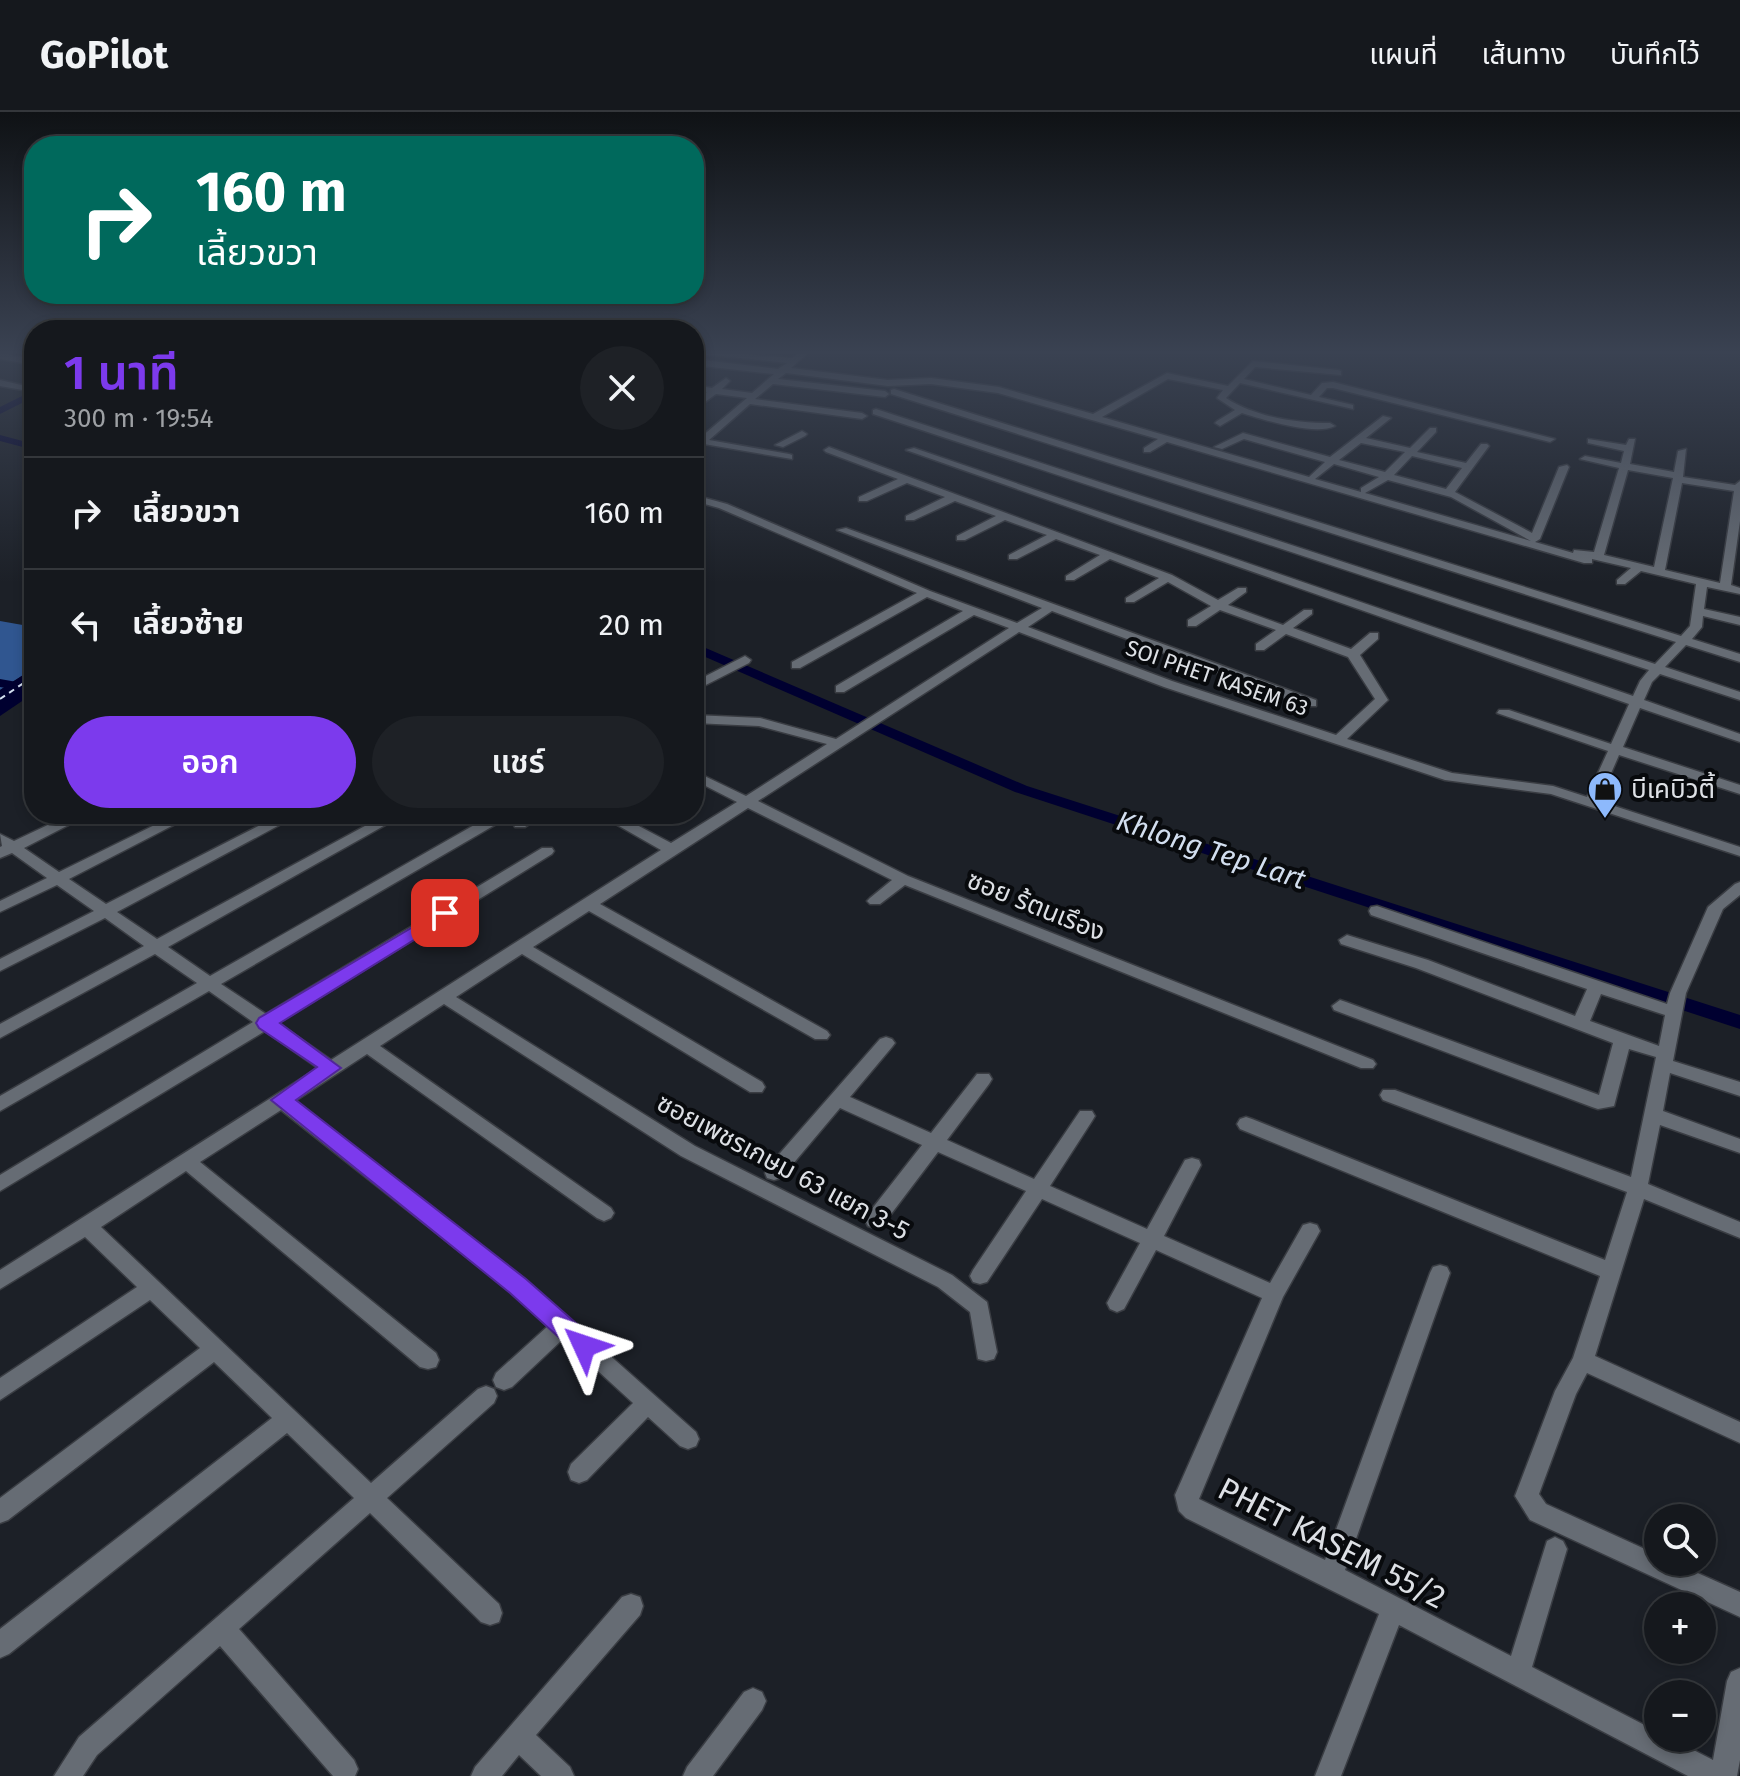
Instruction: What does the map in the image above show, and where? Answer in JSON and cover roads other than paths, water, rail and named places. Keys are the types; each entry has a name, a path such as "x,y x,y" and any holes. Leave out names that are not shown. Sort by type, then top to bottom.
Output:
{"street":[{"path":"924,428 1740,696"},
{"path":"1000,428 1740,658"},
{"path":"1132,428 1593,559 1740,591"},
{"path":"1313,476 1372,428"},
{"path":"1504,428 1550,439"},
{"path":"1365,490 1387,476 1433,430"},
{"path":"765,451 802,434"},
{"path":"1219,447 1240,436 1449,493 1466,499 1535,539 1593,559"},
{"path":"1358,437 1466,466"},
{"path":"1147,450 1167,438"},
{"path":"1591,441 1631,445 1593,559"},
{"path":"704,445 765,451 789,457"},
{"path":"780,445 796,448"},
{"path":"1449,493 1466,466 1484,446"},
{"path":"1265,461 1287,448"},
{"path":"829,450 1168,577 1218,605 1353,654 1382,700 1337,741"},
{"path":"911,450 1740,738"},
{"path":"1194,457 1207,450"},
{"path":"1659,571 1683,451"},
{"path":"1585,459 1740,490 1725,588"},
{"path":"1535,539 1564,467"},
{"path":"863,499 907,479"},
{"path":"1415,504 1435,489"},
{"path":"910,518 954,497"},
{"name":"SOI PHET KASEM 63","path":"704,501 723,506 926,593 1168,684 1450,777 1538,788 1592,801 1740,852"},
{"path":"961,538 1004,516"},
{"path":"842,530 1311,703"},
{"path":"1013,557 1055,535"},
{"path":"1070,578 1109,555"},
{"path":"1621,582 1639,567"},
{"path":"1130,600 1168,577"},
{"path":"1592,801 1635,701 1657,669 1696,627 1702,583"},
{"path":"1192,623 1242,590"},
{"path":"796,665 926,593"},
{"path":"0,1281 1049,608"},
{"path":"840,689 972,611"},
{"path":"1698,611 1740,621"},
{"path":"1260,647 1308,612"},
{"path":"1353,654 1374,636"},
{"path":"704,682 738,663"},
{"path":"1504,713 1740,790"},
{"path":"704,719 760,722 847,740"},
{"name":"ซอย ร้ตนเรึอง","path":"704,780 903,879 1367,1064"},
{"path":"4,846 58,824"},
{"path":"0,907 168,824"},
{"path":"0,966 274,824"},
{"path":"0,1032 380,824"},
{"path":"0,1104 486,824"},
{"path":"624,824 671,849"},
{"path":"4,846 58,878 331,1068"},
{"path":"0,1184 547,851"},
{"path":"875,901 903,879"},
{"path":"1740,887 1716,907 1675,1004 1638,1188 1583,1361 1566,1391 1527,1496 1528,1502 1538,1512 1740,1605"},
{"path":"587,903 821,1035"},
{"path":"1377,911 1596,986 1675,1004"},
{"path":"1347,940 1581,1023 1740,1089"},
{"path":"520,946 756,1087"},
{"path":"1581,1023 1596,986"},
{"name":"ซอยเพชรเกษม 63 แยก 3-5","path":"443,996 688,1151 957,1288 980,1308 986,1352"},
{"path":"1340,1006 1603,1103 1608,1101 1622,1040"},
{"path":"774,1173 886,1043"},
{"path":"366,1045 604,1213"},
{"path":"875,1220 983,1079"},
{"path":"1389,1095 1638,1188 1740,1230"},
{"path":"837,1099 1274,1294"},
{"path":"281,1100 518,1286 688,1439"},
{"path":"1653,1115 1740,1146"},
{"path":"980,1276 1086,1116"},
{"path":"1246,1124 1612,1272"},
{"path":"186,1161 428,1360"},
{"path":"1117,1303 1192,1165"},
{"path":"86,1225 490,1613"},
{"name":"PHET KASEM 55/2","path":"1310,1231 1274,1294 1187,1495 1187,1503 1194,1510 1331,1576 1716,1776"},
{"path":"1331,1576 1440,1273"},
{"path":"0,1390 150,1289"},
{"path":"67,1776 88,1746 371,1500 563,1326"},
{"path":"0,1512 214,1350"},
{"path":"1583,1361 1740,1433"},
{"path":"579,1472 648,1403"},
{"path":"0,1645 286,1420"},
{"path":"1518,1673 1555,1549"},
{"path":"484,1776 631,1606"},
{"path":"1328,1776 1393,1609"},
{"path":"222,1629 345,1769"},
{"path":"1724,1776 1740,1681"},
{"path":"696,1776 753,1701"},
{"path":"518,1736 561,1776"}],"waterway":[{"path":"0,438 24,444"},
{"name":"Khlong Tep Lart","path":"704,651 1021,789 1740,1022"},
{"path":"0,683 23,687"}],"place":[{"name":"บีเคบิวตี้","path":"1605,820"}]}
